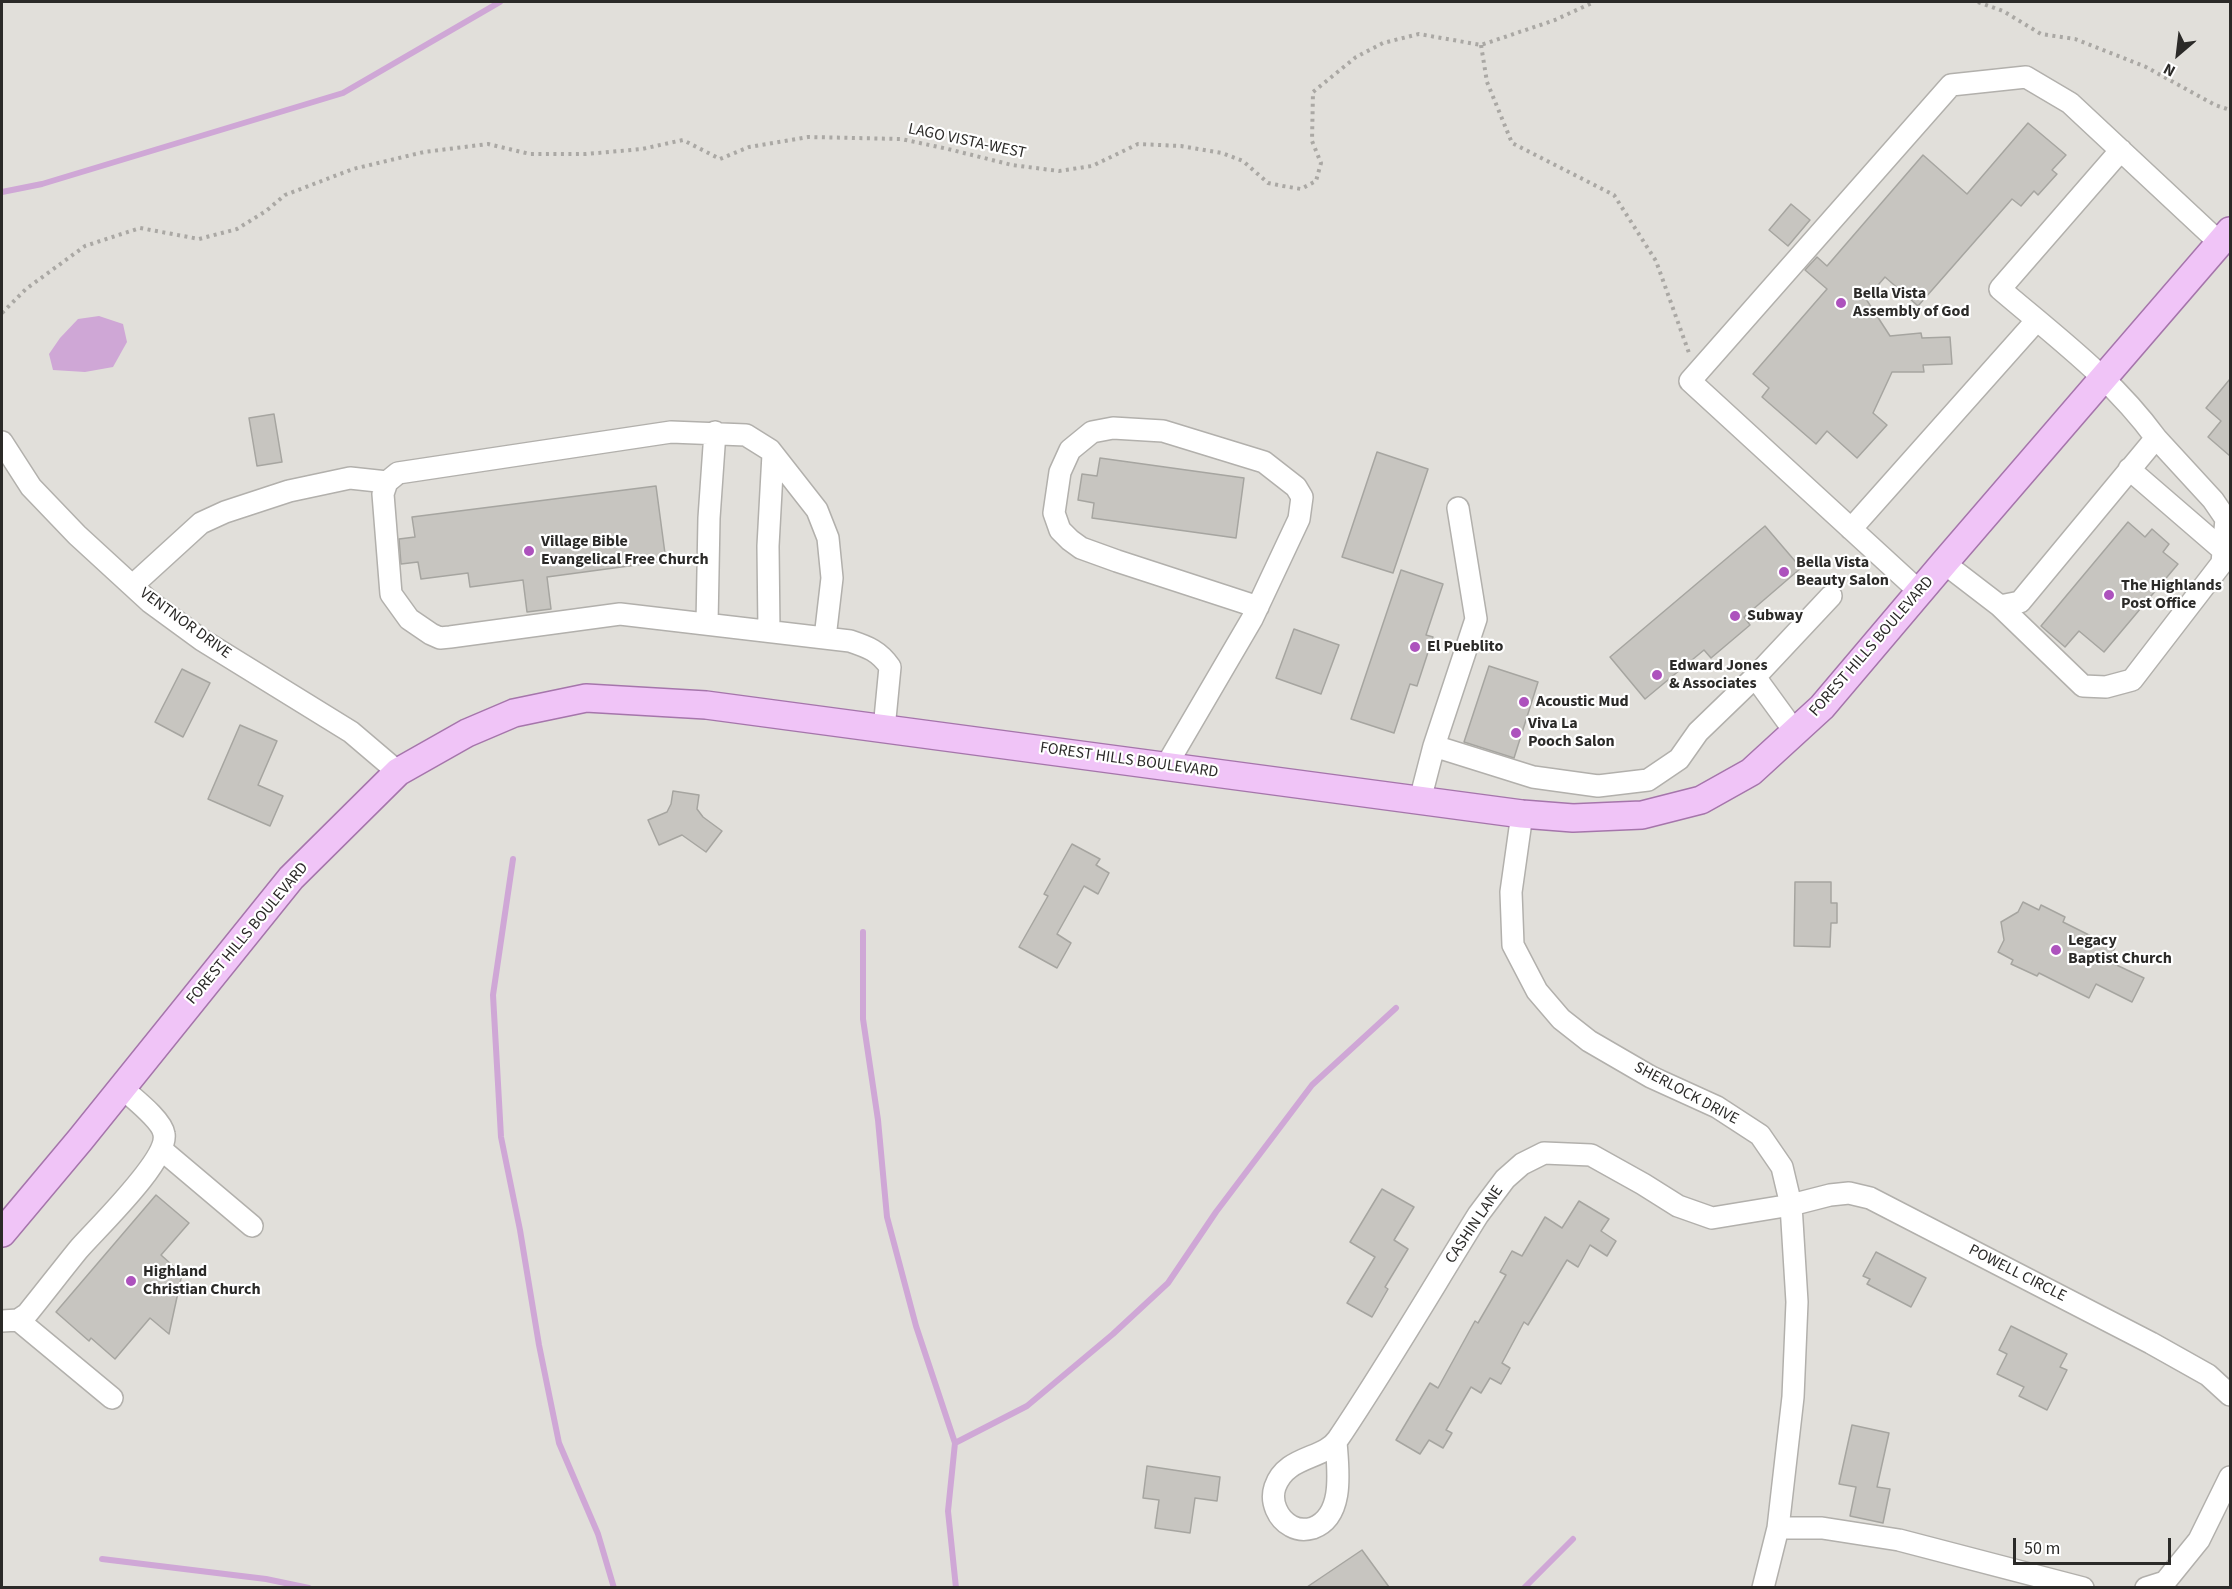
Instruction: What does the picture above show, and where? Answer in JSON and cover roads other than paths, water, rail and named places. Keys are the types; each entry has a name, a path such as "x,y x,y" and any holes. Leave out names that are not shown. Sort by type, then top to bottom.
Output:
{"main road":[{"name":"FOREST HILLS BOULEVARD","path":"2,1233 291,879 398,772 467,733 514,713 586,698 706,705 1522,814 1573,818 1642,815 1701,801 1751,772 1822,707 2225,237"}],"street":[{"path":"1920,592 1690,381 1951,85 2026,77 2070,103 2121,150 2225,237"},
{"path":"1944,563 2000,606 2083,686 2106,687 2132,680 2222,563 2226,519 2213,500 2105,378 2000,289 2121,150"},
{"path":"1851,529 2037,320"},
{"path":"1166,766 1258,607 1299,519 1302,496 1296,487 1264,462 1163,431 1113,428 1092,432 1070,450 1060,472 1054,513 1060,530 1070,540 1081,548 1117,561 1258,607"},
{"path":"825,638 832,578 828,538 817,510 773,454 746,435 670,432 398,473 387,482 383,494 391,594 409,620 431,634 441,638 620,614 850,641 879,653 890,667 884,729"},
{"path":"707,624 709,518 715,432"},
{"path":"2000,606 2020,602 2156,438"},
{"name":"VENTNOR DRIVE","path":"2,442 31,487 77,535 150,602 202,640 351,732 398,772"},
{"path":"769,631 768,546 773,454"},
{"path":"2129,469 2224,551"},
{"path":"133,585 201,523 225,512 289,491 350,478 387,482"},
{"path":"1420,800 1434,747 1476,619 1458,508"},
{"path":"1434,747 1533,777 1598,786 1648,780 1678,759 1698,732 1755,677 1831,596"},
{"path":"1755,677 1795,732"},
{"name":"SHERLOCK DRIVE","path":"1522,814 1511,892 1513,945 1537,991 1561,1019 1589,1041 1651,1077 1717,1107 1760,1135 1782,1167 1791,1205 1797,1302 1793,1397 1778,1528 1763,1587"},
{"path":"10,1321 27,1314 80,1248 124,1202 162,1150 165,1136 161,1126 122,1088"},
{"path":"162,1150 252,1226"},
{"name":"CASHIN LANE","path":"1336,1442 1478,1215 1505,1179 1522,1164 1544,1152 1590,1155 1678,1206 1712,1218 1791,1205"},
{"name":"POWELL CIRCLE","path":"1791,1205 1830,1195 1849,1193 1870,1198 2151,1343 2208,1375 2230,1395"},
{"path":"10,1321 112,1398"},
{"path":"2160,1586 2199,1540 2230,1477"},
{"path":"1778,1528 1821,1528 1899,1540 2083,1587"}],"waterway":[{"path":"2,192 42,184 343,93 500,2"},
{"path":"513,859 493,995 501,1137 559,1443 598,1534 614,1588"},
{"path":"863,932 863,1019 878,1120 887,1217 916,1326 955,1443 948,1511 956,1588"},
{"path":"955,1443 1027,1406 1113,1334 1168,1283 1216,1212 1312,1085 1396,1008"},
{"path":"1524,1588 1573,1539"},
{"path":"102,1559 266,1579 309,1588"}],"place":[{"name":"Bella Vista Assembly of God","path":"1841,303"},
{"name":"Village Bible Evangelical Free Church","path":"529,551"},
{"name":"Bella Vista Beauty Salon","path":"1784,572"},
{"name":"The Highlands Post Office","path":"2109,595"},
{"name":"Subway","path":"1735,616"},
{"name":"El Pueblito","path":"1415,647"},
{"name":"Edward Jones & Associates","path":"1657,675"},
{"name":"Acoustic Mud","path":"1524,702"},
{"name":"Viva La Pooch Salon","path":"1516,733"},
{"name":"Legacy Baptist Church","path":"2056,950"},
{"name":"Highland Christian Church","path":"131,1281"}]}
